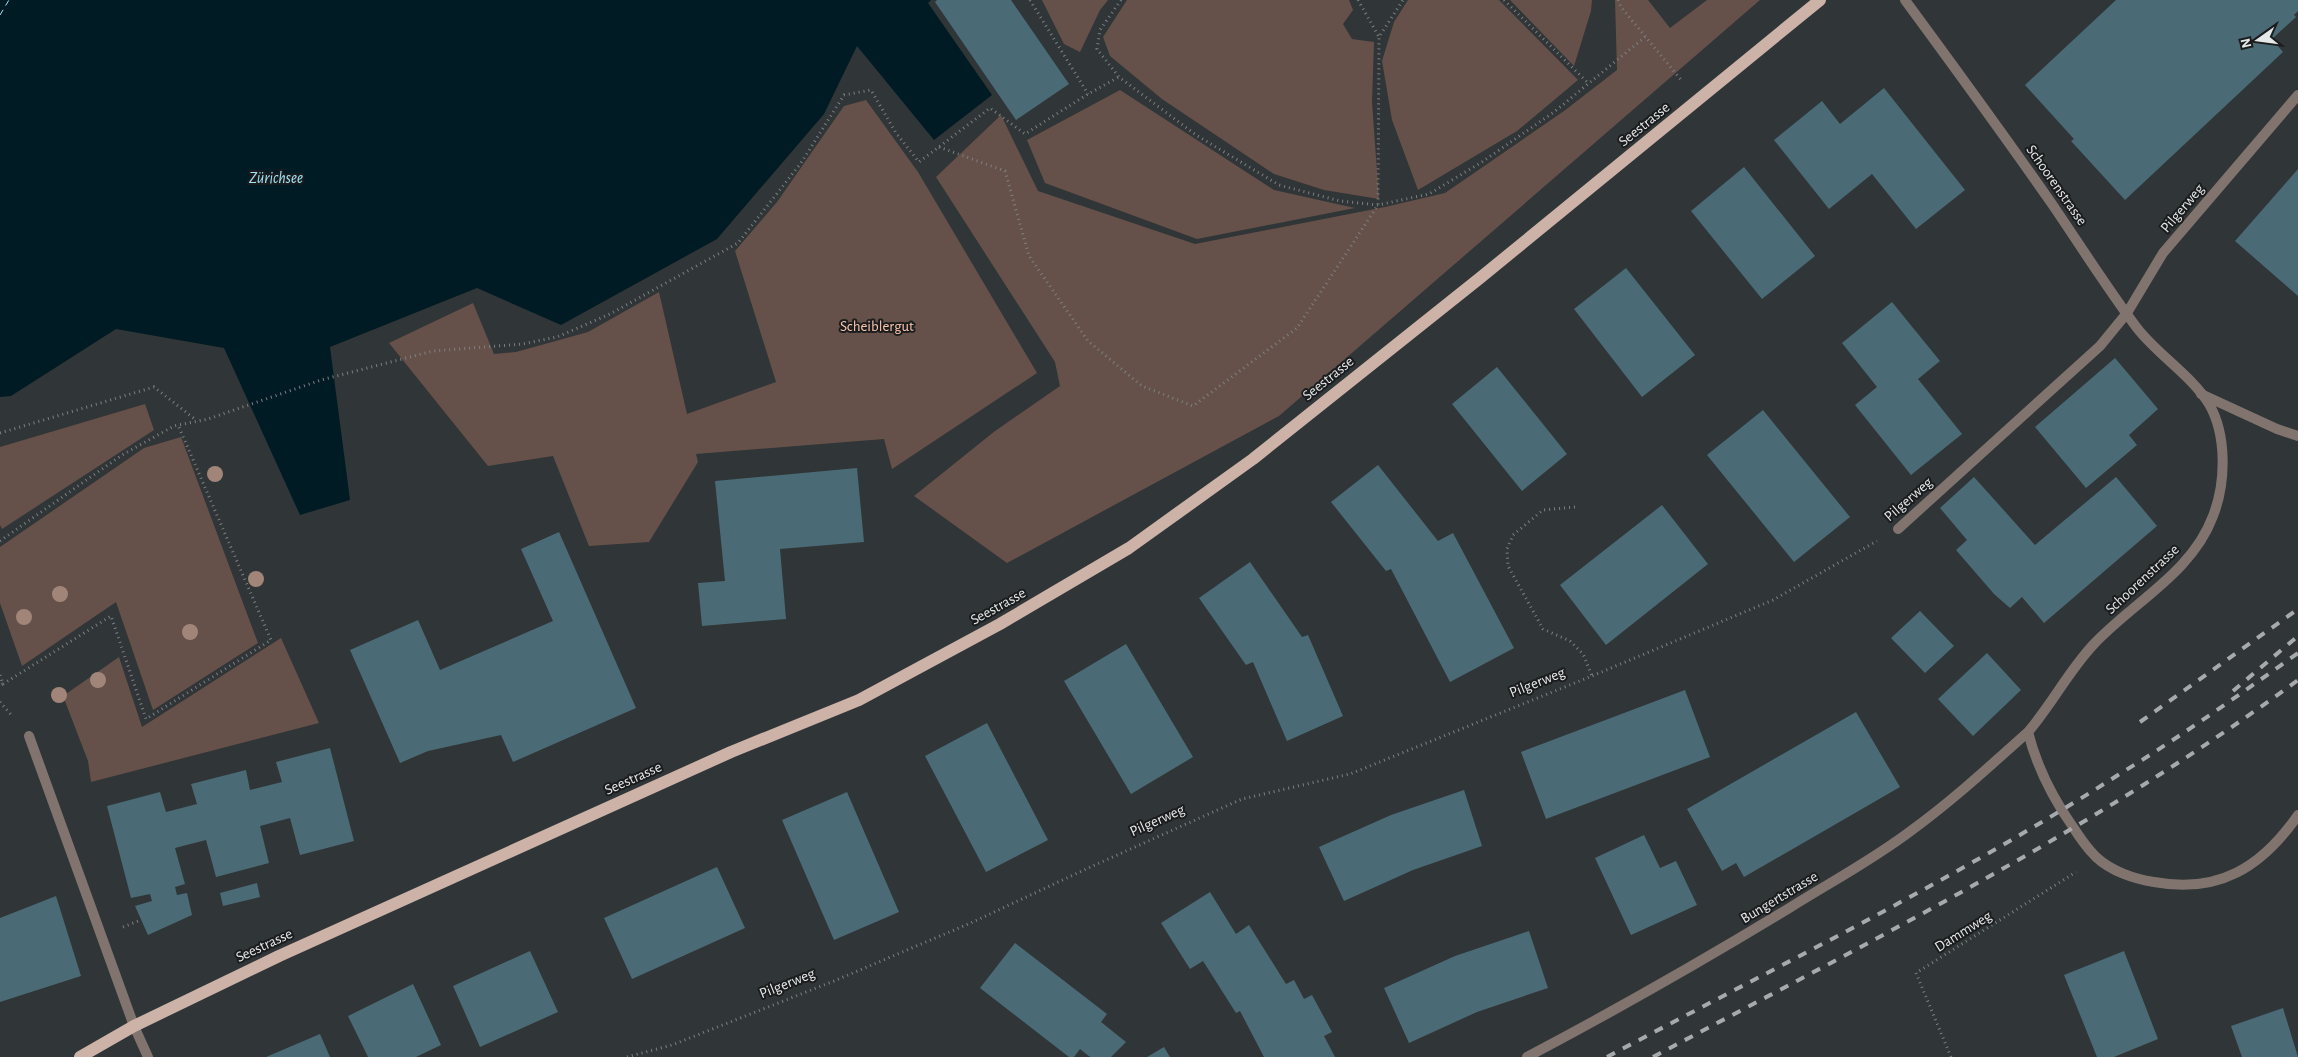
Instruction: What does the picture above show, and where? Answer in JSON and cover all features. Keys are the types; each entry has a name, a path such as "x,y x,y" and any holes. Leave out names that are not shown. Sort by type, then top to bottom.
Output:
{"main road":[{"name":"Seestrasse","path":"80,1057 134,1026 280,956 712,760 859,700 1000,624 1129,548 1261,452 1698,101 1820,0"}],"street":[{"name":"Schoorenstrasse","path":"1905,0 1971,88 2138,330 2201,394 2214,414 2222,454 2222,471 2216,506 2205,535 2188,557 2166,580 2094,644 2066,676 2041,717 2028,732"},
{"name":"Pilgerweg","path":"1898,529 2100,346 2127,313 2163,253 2298,95"},
{"path":"2201,394 2278,429 2298,436"},
{"path":"2028,732 2035,761 2052,796 2087,848 2097,859 2128,876 2152,882 2187,886 2217,881 2245,869 2263,856 2284,835 2298,815"},
{"name":"Bungertstrasse","path":"1527,1057 1601,1018 1732,943 1867,861 1911,831 1957,795 2028,732"},
{"path":"29,736 134,1026 148,1057"}],"path":[{"path":"1030,0 1088,94"},
{"path":"1121,0 1100,30 1097,48 1118,77 1196,135 1279,185 1340,201 1378,205 1429,194 1482,162 1554,112 1645,37"},
{"path":"1358,0 1380,37"},
{"path":"939,147 1005,170 1028,256 1088,341 1142,386 1193,406 1297,328 1378,205 1380,37 1402,0"},
{"path":"1504,0 1589,84"},
{"path":"1618,0 1621,7 1698,101"},
{"path":"0,541 122,455 178,425 208,419 321,380 433,351 523,344 557,337 610,314 738,243 801,163 844,96 871,90 896,133 919,162 990,108 1025,134 1118,77"},
{"path":"0,433 154,387 197,421"},
{"path":"0,675 1,685 111,616 146,720 271,640 178,425"},
{"path":"1575,507 1544,510 1513,535 1507,549 1508,566 1543,629 1570,641 1583,654 1592,676"},
{"name":"Pilgerweg","path":"627,1057 672,1045 834,981 973,922 1242,799 1350,774 1592,676 1773,600 1898,529"},
{"name":"Dammweg","path":"1951,1057 1916,973 2097,859"},
{"path":"123,927 141,920"}],"green space":[{"path":"1042,0 1108,0 1100,10 1080,52 1064,44"},
{"path":"1127,0 1349,0 1353,10 1343,24 1352,39 1374,42 1372,102 1379,199 1324,190 1274,174 1162,99 1110,56 1103,37"},
{"path":"1408,0 1499,0 1578,80 1517,131 1418,190 1392,120 1382,61 1394,22"},
{"path":"1510,0 1592,0 1591,11 1574,66"},
{"path":"1615,0 1648,0 1670,28 1707,0 1760,0 1279,416 1007,563 914,496 995,431 1060,386 1055,362 936,177 1001,115 1038,191 1195,244 1385,207 1445,193 1564,111 1617,70"},
{"path":"1120,90 1274,190 1355,208 1197,239 1045,183 1027,140"},
{"name":"Scheiblergut","path":"866,100 918,172 1037,373 892,469 884,439 696,454 698,462 649,542 589,546 553,456 488,466 389,343 473,303 494,354 516,352 588,332 659,292 687,414 776,382 735,251 777,202 844,106"},
{"path":"145,404 154,430 2,529 0,525 0,447"},
{"path":"181,437 258,643 153,710 116,602 22,666 0,603 0,547 144,448"},
{"path":"281,638 319,723 91,782 88,761 63,696 119,657 142,727"}],"water":[{"name":"Zürichsee","path":"0,0 931,0 928,3 992,95 934,140 857,46 824,114 717,239 561,325 477,288 330,347 350,500 300,515 224,348 116,329 11,396 0,397"}],"building":[{"path":"937,0 1011,0 1069,84 1016,120 935,2"},
{"path":"2116,0 2298,0 2298,11 2294,15 2296,17 2272,39 2283,52 2125,200 2071,141 2074,139 2025,85"},
{"path":"1884,88 1965,190 1916,229 1872,174 1829,209 1774,140 1822,101 1840,124"},
{"path":"1744,167 1815,256 1762,299 1691,211"},
{"path":"2298,169 2298,296 2235,241"},
{"path":"1626,268 1695,355 1642,397 1574,309"},
{"path":"1892,302 1940,361 1918,379 1962,434 1911,475 1855,405 1877,387 1842,343"},
{"path":"2115,358 2158,409 2129,435 2137,445 2086,488 2035,427"},
{"path":"1497,367 1567,454 1522,491 1452,404"},
{"path":"1763,410 1850,517 1794,562 1707,455"},
{"path":"1378,465 1438,541 1453,533 1514,648 1450,682 1391,569 1386,571 1331,502"},
{"path":"857,468 864,542 780,549 786,619 702,626 698,583 725,581 715,481"},
{"path":"1974,477 2035,545 2116,477 2157,526 2044,623 2022,597 2010,608 1994,594 1956,550 1967,540 1940,508"},
{"path":"1662,505 1708,564 1606,645 1560,585"},
{"path":"559,532 636,708 513,762 501,735 428,751 400,763 350,650 418,620 440,670 553,621 521,549"},
{"path":"1250,562 1302,637 1308,635 1343,716 1287,741 1253,662 1246,665 1199,598"},
{"path":"1920,611 1954,646 1925,673 1891,638"},
{"path":"1126,644 1193,757 1131,794 1064,681"},
{"path":"1987,653 2021,690 1973,736 1938,699"},
{"path":"1685,690 1710,757 1546,819 1521,752"},
{"path":"1856,712 1900,787 1744,877 1736,863 1722,871 1687,809"},
{"path":"987,723 1048,840 986,872 925,756"},
{"path":"330,748 354,841 300,855 290,818 260,826 269,863 216,877 206,840 175,848 185,884 175,887 177,895 187,893 192,915 148,935 135,906 152,901 150,894 131,898 107,806 160,792 166,812 197,804 191,784 246,770 250,790 282,782 276,762"},
{"path":"1464,790 1482,846 1413,870 1344,901 1319,847 1391,815"},
{"path":"847,792 899,912 834,940 782,820"},
{"path":"1644,835 1660,868 1676,861 1697,905 1631,935 1595,858"},
{"path":"717,867 745,928 632,979 604,918"},
{"path":"257,883 260,897 223,906 220,893"},
{"path":"1210,892 1236,934 1249,925 1286,984 1294,980 1304,999 1312,995 1332,1032 1324,1036 1335,1057 1264,1057 1240,1011 1236,1013 1203,961 1190,969 1161,923"},
{"path":"56,896 81,976 0,1002 0,918"},
{"path":"1529,931 1548,988 1477,1012 1409,1043 1384,988 1455,956"},
{"path":"1015,943 1107,1014 1101,1022 1126,1042 1111,1057 1090,1057 1080,1049 1074,1057 1069,1057 980,988"},
{"path":"530,951 558,1012 480,1047 453,986"},
{"path":"2124,951 2158,1039 2114,1057 2097,1057 2064,975"},
{"path":"413,984 441,1045 416,1057 368,1057 348,1016"},
{"path":"2283,1008 2298,1057 2242,1057 2231,1026"},
{"path":"320,1034 330,1057 266,1057"},
{"path":"1164,1047 1170,1057 1147,1057"}],"ferry route":[{"path":"0,15 9,0"}],"railway":[{"path":"2140,722 2298,609"},
{"path":"2233,691 2298,636"},
{"path":"1607,1057 1993,851 2164,746 2298,653"},
{"path":"1653,1057 1901,925 2064,833 2222,734 2298,680"}]}
